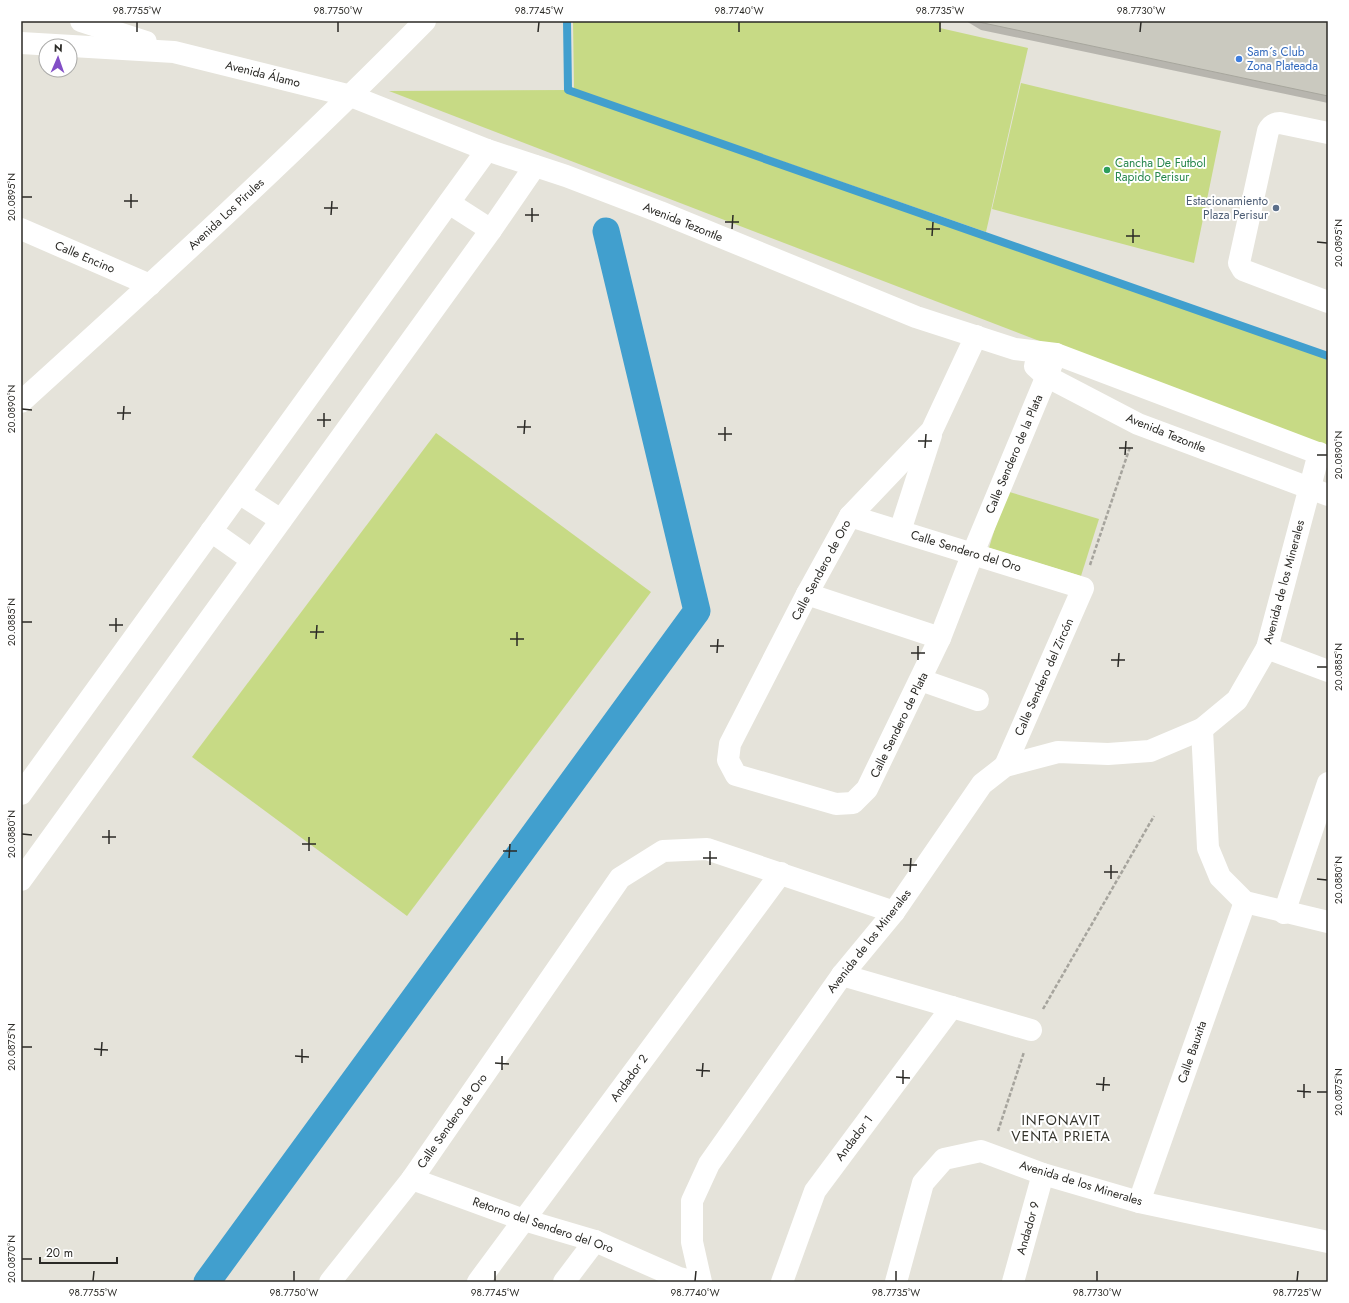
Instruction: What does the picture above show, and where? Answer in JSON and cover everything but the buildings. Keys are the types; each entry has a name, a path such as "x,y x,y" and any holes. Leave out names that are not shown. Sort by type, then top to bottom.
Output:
{"street":[{"name":"Avenida Álamo","path":"81,21 174,52 351,96"},
{"name":"Avenida Los Pirules","path":"21,402 150,285 351,96 425,21"},
{"name":"Avenida Álamo","path":"21,43 174,52"},
{"name":"Avenida Tezontle","path":"351,96 487,150 566,176 660,212 916,317 1015,349 1056,354 1323,455"},
{"path":"1328,134 1280,123 1275,123 1271,126 1268,131 1239,263 1243,270 1328,302"},
{"path":"21,794 487,150"},
{"path":"21,880 491,230 535,166"},
{"path":"449,203 491,230"},
{"name":"Calle Encino","path":"21,229 150,285"},
{"name":"Calle Sendero de Oro","path":"853,802 836,804 736,776 728,760 730,744 807,594 850,516 932,430 976,336"},
{"name":"Avenida Tezontle","path":"1015,349 1046,376 1138,424 1318,491"},
{"name":"Calle Sendero de la Plata","path":"973,553 1056,354"},
{"path":"900,531 932,430"},
{"name":"Avenida de los Minerales","path":"700,1282 692,1242 692,1201 709,1164 842,975 894,912 982,784 1005,766 1058,752 1108,754 1150,751 1202,729 1237,700 1267,648 1318,491 1323,455"},
{"path":"239,493 281,520"},
{"name":"Calle Sendero del Oro","path":"850,516 1083,588"},
{"path":"211,531 252,560"},
{"name":"Calle Sendero de Plata","path":"853,802 867,789 921,680 940,638 973,553"},
{"name":"Calle Sendero del Zircón","path":"1005,766 1083,588"},
{"path":"807,594 940,638"},
{"path":"1267,648 1328,671"},
{"path":"921,680 978,700"},
{"path":"1202,729 1208,848 1220,877 1245,902 1284,913 1328,922"},
{"path":"1284,913 1328,783"},
{"name":"Calle Sendero de Oro","path":"330,1282 412,1179 620,878 663,851 707,849 781,874"},
{"path":"781,874 894,912"},
{"name":"Andador 2","path":"478,1282 781,874"},
{"name":"Calle Bauxita","path":"1139,1202 1245,902"},
{"path":"842,975 1031,1030"},
{"name":"Andador 1","path":"782,1282 815,1191 952,1007"},
{"name":"Avenida de los Minerales","path":"896,1282 923,1183 944,1159 981,1151 1043,1174 1139,1202 1328,1242"},
{"name":"Andador 9","path":"1013,1282 1043,1174"},
{"name":"Retorno del Sendero del Oro","path":"412,1179 524,1220 595,1241 683,1281"},
{"path":"564,1282 595,1241"}],"path":[{"path":"1083,588 1138,424"},
{"path":"990,1154 1031,1030 1154,816"}],"green space":[{"path":"573,21 941,21 940,28 1028,48 986,232 574,89"},
{"name":"Cancha De Futbol Rapido Perisur","path":"1021,83 1221,131 1194,263 992,209"},
{"path":"568,90 1328,356 1328,452 389,91"},
{"path":"436,433 651,592 407,916 192,757"},
{"path":"1006,491 1099,519 1081,576 989,548"}],"waterway":[{"path":"567,21 568,90 1328,356"},
{"path":"207,1282 697,611 606,231"}],"place":[{"name":"Sam´s Club Zona Plateada","path":"1239,59"},
{"name":"Cancha De Futbol Rapido Perisur","path":"1107,170"},
{"name":"Estacionamiento Plaza Perisur","path":"1276,208"}],"district":[{"name":"INFONAVIT VENTA PRIETA","path":"1061,1128"}]}
